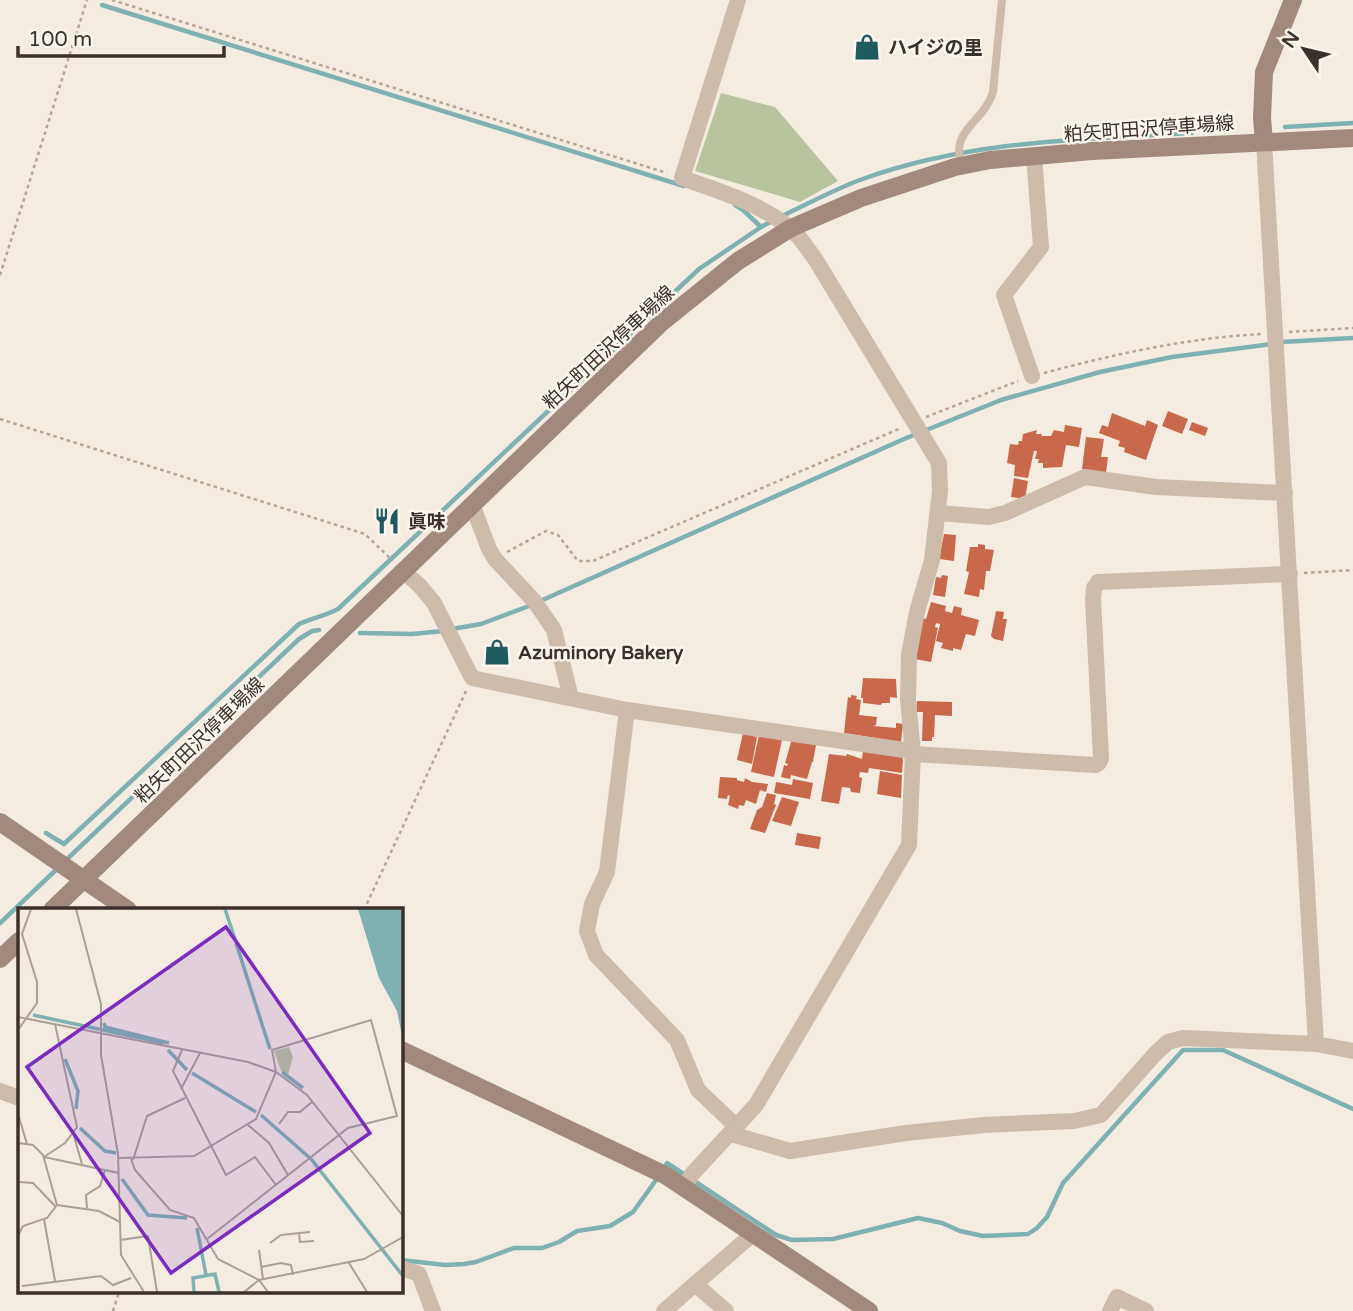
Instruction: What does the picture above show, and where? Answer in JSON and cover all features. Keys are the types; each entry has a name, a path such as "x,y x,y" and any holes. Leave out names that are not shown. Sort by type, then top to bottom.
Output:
{"main road":[{"path":"1265,142 1262,118 1264,72 1293,0"},
{"name":"粕矢町田沢停車場線","path":"54,908 78,876 399,567 472,504 661,323 738,261 791,228 919,177 960,165 990,160 1353,138"},
{"path":"0,822 125,908"},
{"path":"0,959 18,942"},
{"path":"402,1050 658,1172 688,1181 754,1233 869,1311"}],"street":[{"path":"688,1181 756,1105 909,845 913,754 908,699 909,654 931,568 940,482 939,463 817,262 791,228 743,199 682,178 738,0"},
{"path":"1265,142 1316,1044"},
{"path":"1032,376 1004,295 1041,247 1034,156"},
{"path":"938,513 989,516 1005,513 1085,477 1156,487 1285,493"},
{"path":"472,504 489,550 529,595 554,630 571,698"},
{"path":"399,567 426,593 472,678 627,710 904,750 913,754 1095,765 1100,763 1101,758 1093,599 1094,588 1098,582 1290,574"},
{"path":"627,710 607,872 592,904 587,930 596,955 677,1040 698,1090 734,1131 790,1151 919,1131 1074,1121 1101,1115 1168,1042 1183,1038 1316,1044 1353,1051"},
{"path":"0,1091 18,1098"},
{"path":"664,1311 754,1233"},
{"path":"402,1268 419,1274 433,1311"},
{"path":"695,1284 726,1311"},
{"path":"1110,1311 1117,1297 1146,1311"}],"lane":[{"path":"960,165 959,145 963,135 980,117 993,92 1002,0"}],"path":[{"path":"0,275 87,0"},
{"path":"112,0 682,178"},
{"path":"495,559 546,531 558,535 578,561 593,561 973,397 1032,376 1115,355 1213,337 1277,341 1353,328"},
{"path":"0,419 365,534 399,567"},
{"path":"1290,574 1353,570"},
{"path":"365,908 472,678"},
{"path":"113,1311 117,1294"}],"green space":[{"path":"721,93 775,107 838,181 800,202 695,171"}],"building":[{"path":"1168,411 1188,419 1182,434 1162,426"},
{"path":"1112,413 1145,426 1147,420 1158,425 1146,460 1124,452 1125,448 1118,446 1120,441 1099,433 1102,425 1108,427"},
{"path":"1192,422 1208,428 1205,436 1189,430"},
{"path":"1065,425 1082,428 1079,447 1066,445 1062,467 1043,468 1043,463 1038,463 1039,459 1035,459 1037,451 1034,451 1028,478 1014,476 1015,465 1007,463 1010,444 1018,445 1023,434 1037,430 1036,434 1042,434 1041,436 1051,436 1054,430 1064,432"},
{"path":"1086,437 1104,439 1101,457 1108,457 1106,473 1082,469"},
{"path":"1014,478 1028,481 1025,499 1011,497"},
{"path":"944,534 956,535 954,561 939,559"},
{"path":"978,544 985,545 985,549 994,550 990,571 986,571 984,590 980,589 979,597 964,594 969,572 966,571 970,547 978,547"},
{"path":"942,575 948,576 945,597 933,595 936,577 941,578"},
{"path":"931,602 946,606 945,611 952,613 954,606 962,608 961,615 979,620 975,636 966,634 961,650 953,648 953,651 941,648 943,643 936,641 940,624 936,623 935,627 938,628 931,662 915,659 923,618 926,619"},
{"path":"996,611 1004,612 1003,619 1007,619 1003,641 991,636"},
{"path":"863,678 896,679 897,698 890,697 890,703 881,705 863,703"},
{"path":"851,695 861,700 859,715 877,717 876,725 873,726 896,728 896,723 903,724 901,742 844,733 848,697 851,698"},
{"path":"917,701 952,702 952,716 935,715 932,741 922,741 923,712 916,712"},
{"path":"743,733 757,737 752,764 737,760"},
{"path":"759,735 782,740 774,777 751,772"},
{"path":"792,739 816,745 807,779 791,775 790,779 781,777 784,765 788,764 785,763"},
{"path":"863,751 901,755 902,773 869,768 868,773 860,772 860,793 842,787 839,804 821,801 829,754 847,754 862,759"},
{"path":"880,771 902,775 901,798 877,794"},
{"path":"720,777 737,778 744,782 745,778 752,782 768,784 766,792 760,790 756,804 746,800 744,806 739,805 738,809 728,805 730,796 728,795 727,799 718,798"},
{"path":"793,779 813,783 810,799 774,793 776,782 792,785"},
{"path":"767,793 776,795 776,805 765,833 750,829"},
{"path":"782,797 799,802 791,826 772,821"},
{"path":"797,833 821,837 819,849 795,845"}],"waterway":[{"path":"102,5 684,186"},
{"path":"1285,127 1353,123"},
{"path":"782,216 860,180 941,157 1024,144 1192,133"},
{"path":"735,205 761,227"},
{"path":"46,833 64,844 299,624 338,609 699,269 774,220"},
{"path":"1281,342 1353,338"},
{"path":"452,629 481,624 529,606 904,439 1001,400 1100,372 1172,357 1272,344"},
{"path":"64,862 299,639 319,630"},
{"path":"360,633 412,634 443,631"},
{"path":"0,923 58,868"},
{"path":"664,1169 667,1163 776,1235 792,1240 833,1239 918,1218 983,1236 1028,1234 1047,1217 1063,1183 1183,1050 1223,1050 1353,1109"},
{"path":"402,1260 445,1265 464,1264 514,1248 542,1248 577,1231 610,1226 633,1212 659,1176"}],"place":[{"name":"ハイジの里","path":"867,47"},
{"name":"眞味","path":"387,521"},
{"name":"Azuminory Bakery","path":"497,652"}]}
